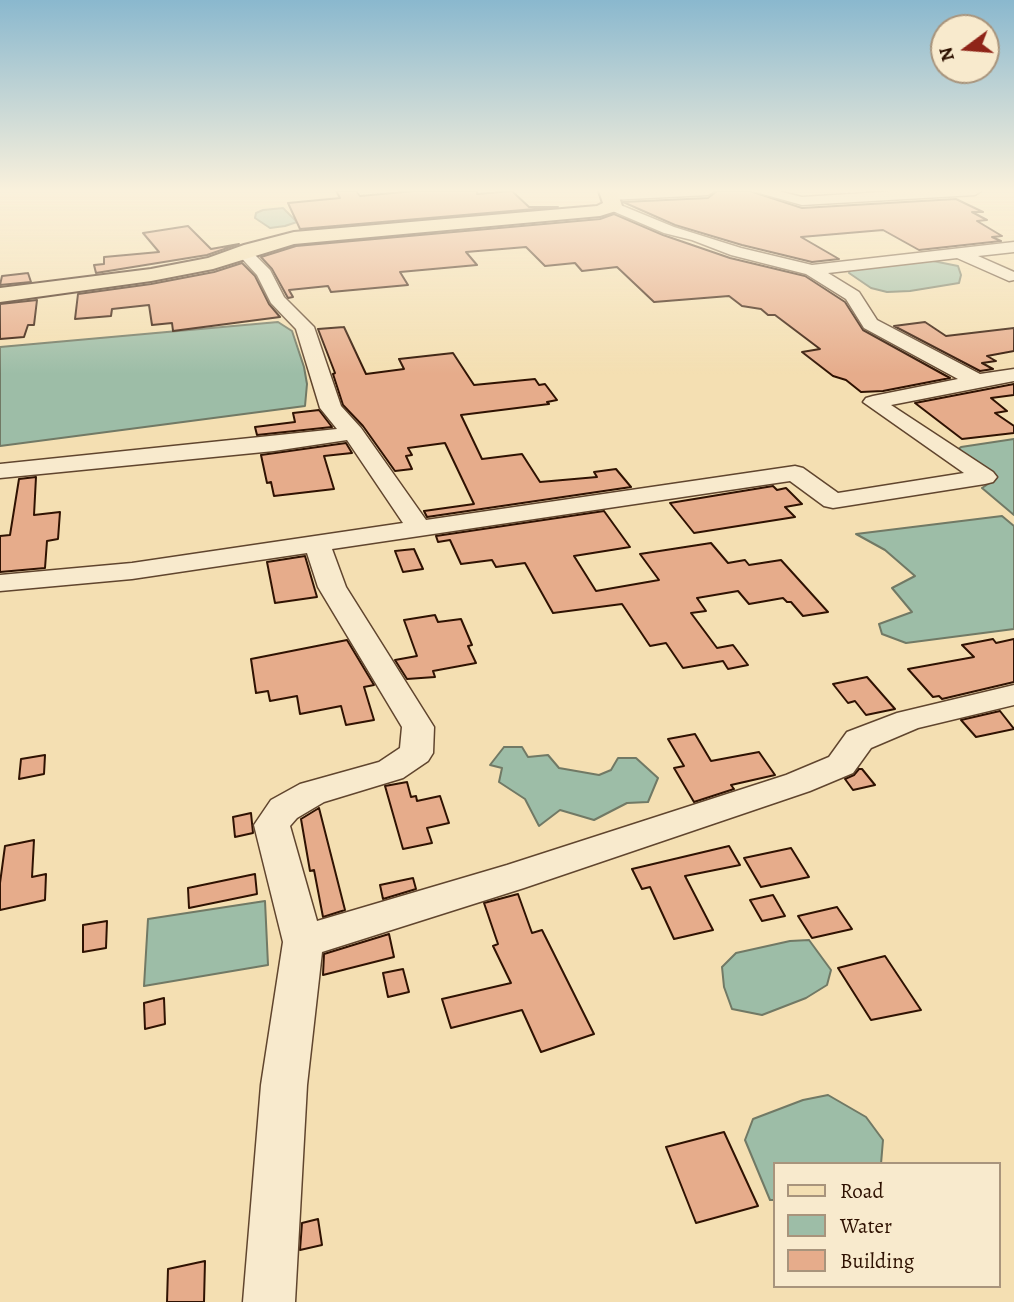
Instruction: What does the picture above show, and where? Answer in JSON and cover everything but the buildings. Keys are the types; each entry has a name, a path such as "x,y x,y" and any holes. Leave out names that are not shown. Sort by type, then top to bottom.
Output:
{"main road":[{"path":"0,295 151,275 213,263 244,252"}],"street":[{"path":"244,252 264,273 277,299 305,327 331,408 353,433 420,529"},
{"path":"735,252 813,270 970,252"},
{"path":"958,253 1009,276"},
{"path":"813,270 853,296 870,324 977,381"},
{"path":"0,583 132,571 795,472 833,501 985,477 873,402 1014,375"},
{"path":"0,471 274,444 353,433"},
{"path":"269,1302 284,1085 303,942 272,825 284,809 312,793 391,770 416,753 418,727 332,587 317,544"},
{"path":"303,942 511,878 798,783 841,765 859,740 908,720 1014,695"}],"water":[{"path":"928,260 958,266 961,275 959,283 887,292 871,288 849,273 850,270"},
{"path":"278,322 292,331 304,367 307,384 305,406 0,446 0,347"},
{"path":"1014,439 1014,515 982,488 994,480 953,454 961,447"},
{"path":"1002,516 1014,526 1014,629 906,643 882,634 879,624 912,612 892,588 915,576 885,550 856,534"},
{"path":"504,747 522,747 528,757 548,755 559,768 599,775 611,770 618,758 636,758 658,778 648,802 627,803 594,820 560,810 539,826 525,799 499,782 502,768 490,765"},
{"path":"265,901 268,965 144,986 148,919"},
{"path":"809,940 831,970 827,985 806,998 762,1015 732,1009 724,987 722,967 736,953 790,941"},
{"path":"828,1095 866,1117 883,1140 881,1162 772,1162 770,1200 745,1140 753,1119 803,1100"}]}
